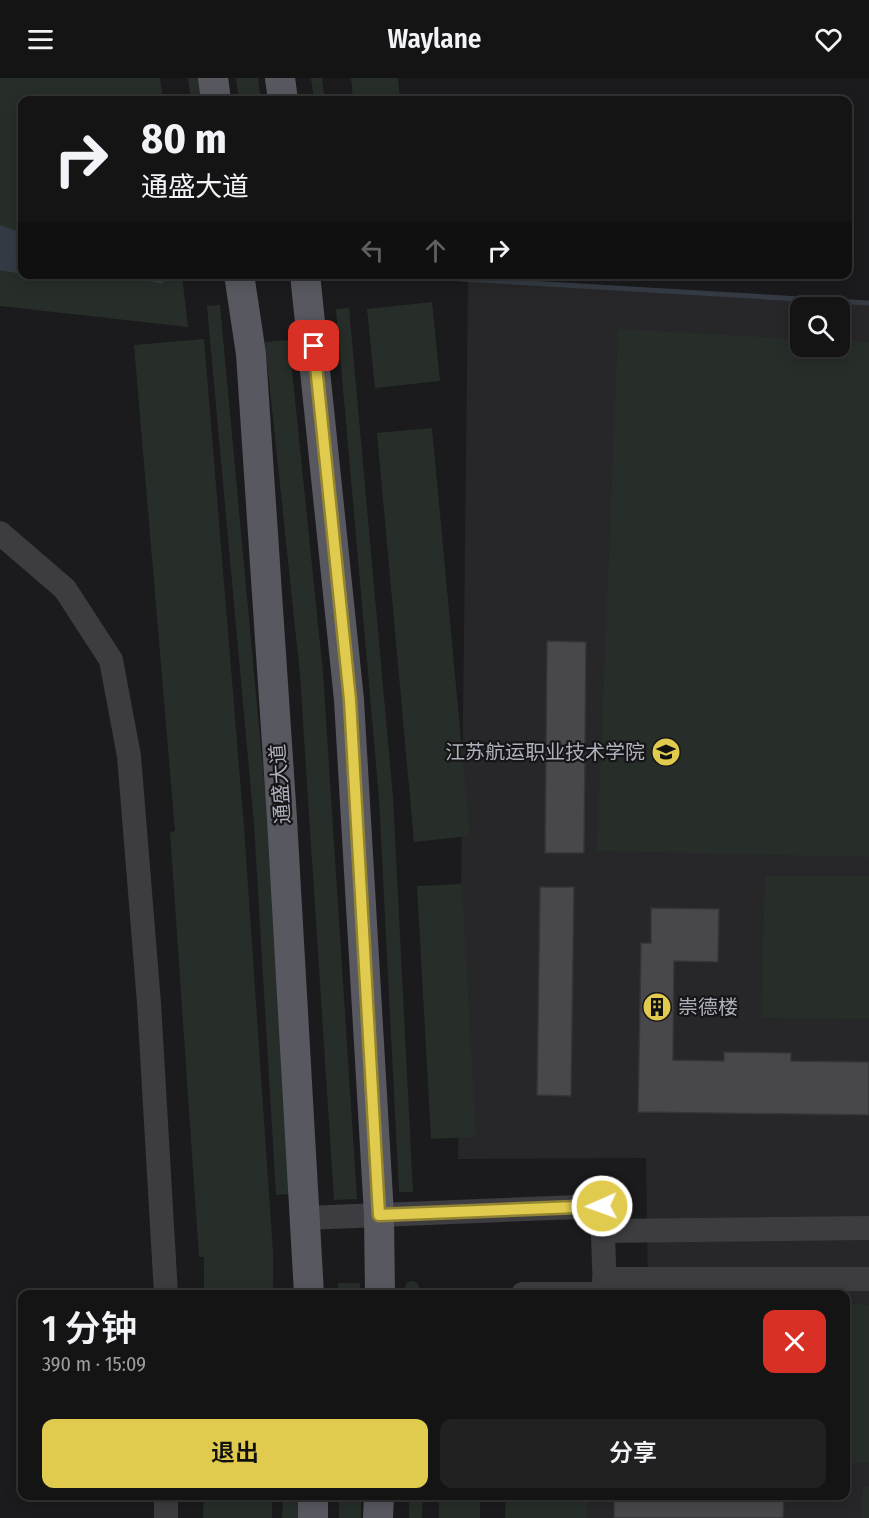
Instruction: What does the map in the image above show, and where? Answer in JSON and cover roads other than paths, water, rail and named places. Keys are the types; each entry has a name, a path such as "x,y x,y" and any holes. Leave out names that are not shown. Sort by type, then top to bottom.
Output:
{"main road":[{"path":"213,78 215,96"},
{"path":"307,279 350,700 379,1215 380,1290"},
{"name":"通盛大道","path":"241,289 251,354 282,807 309,1290"},
{"path":"313,1500 313,1518"},
{"path":"378,1500 378,1518"}],"street":[{"path":"0,533 65,589 111,660 130,768 149,1003 166,1290"},
{"path":"305,1218 602,1206 605,1290"},
{"path":"603,1231 869,1228"},
{"path":"604,1279 869,1280"},
{"path":"166,1500 166,1518"}],"waterway":[{"path":"462,279 869,303"}],"place":[{"name":"江苏航运职业技术学院","path":"666,752"},
{"name":"崇德楼","path":"657,1007"}]}
